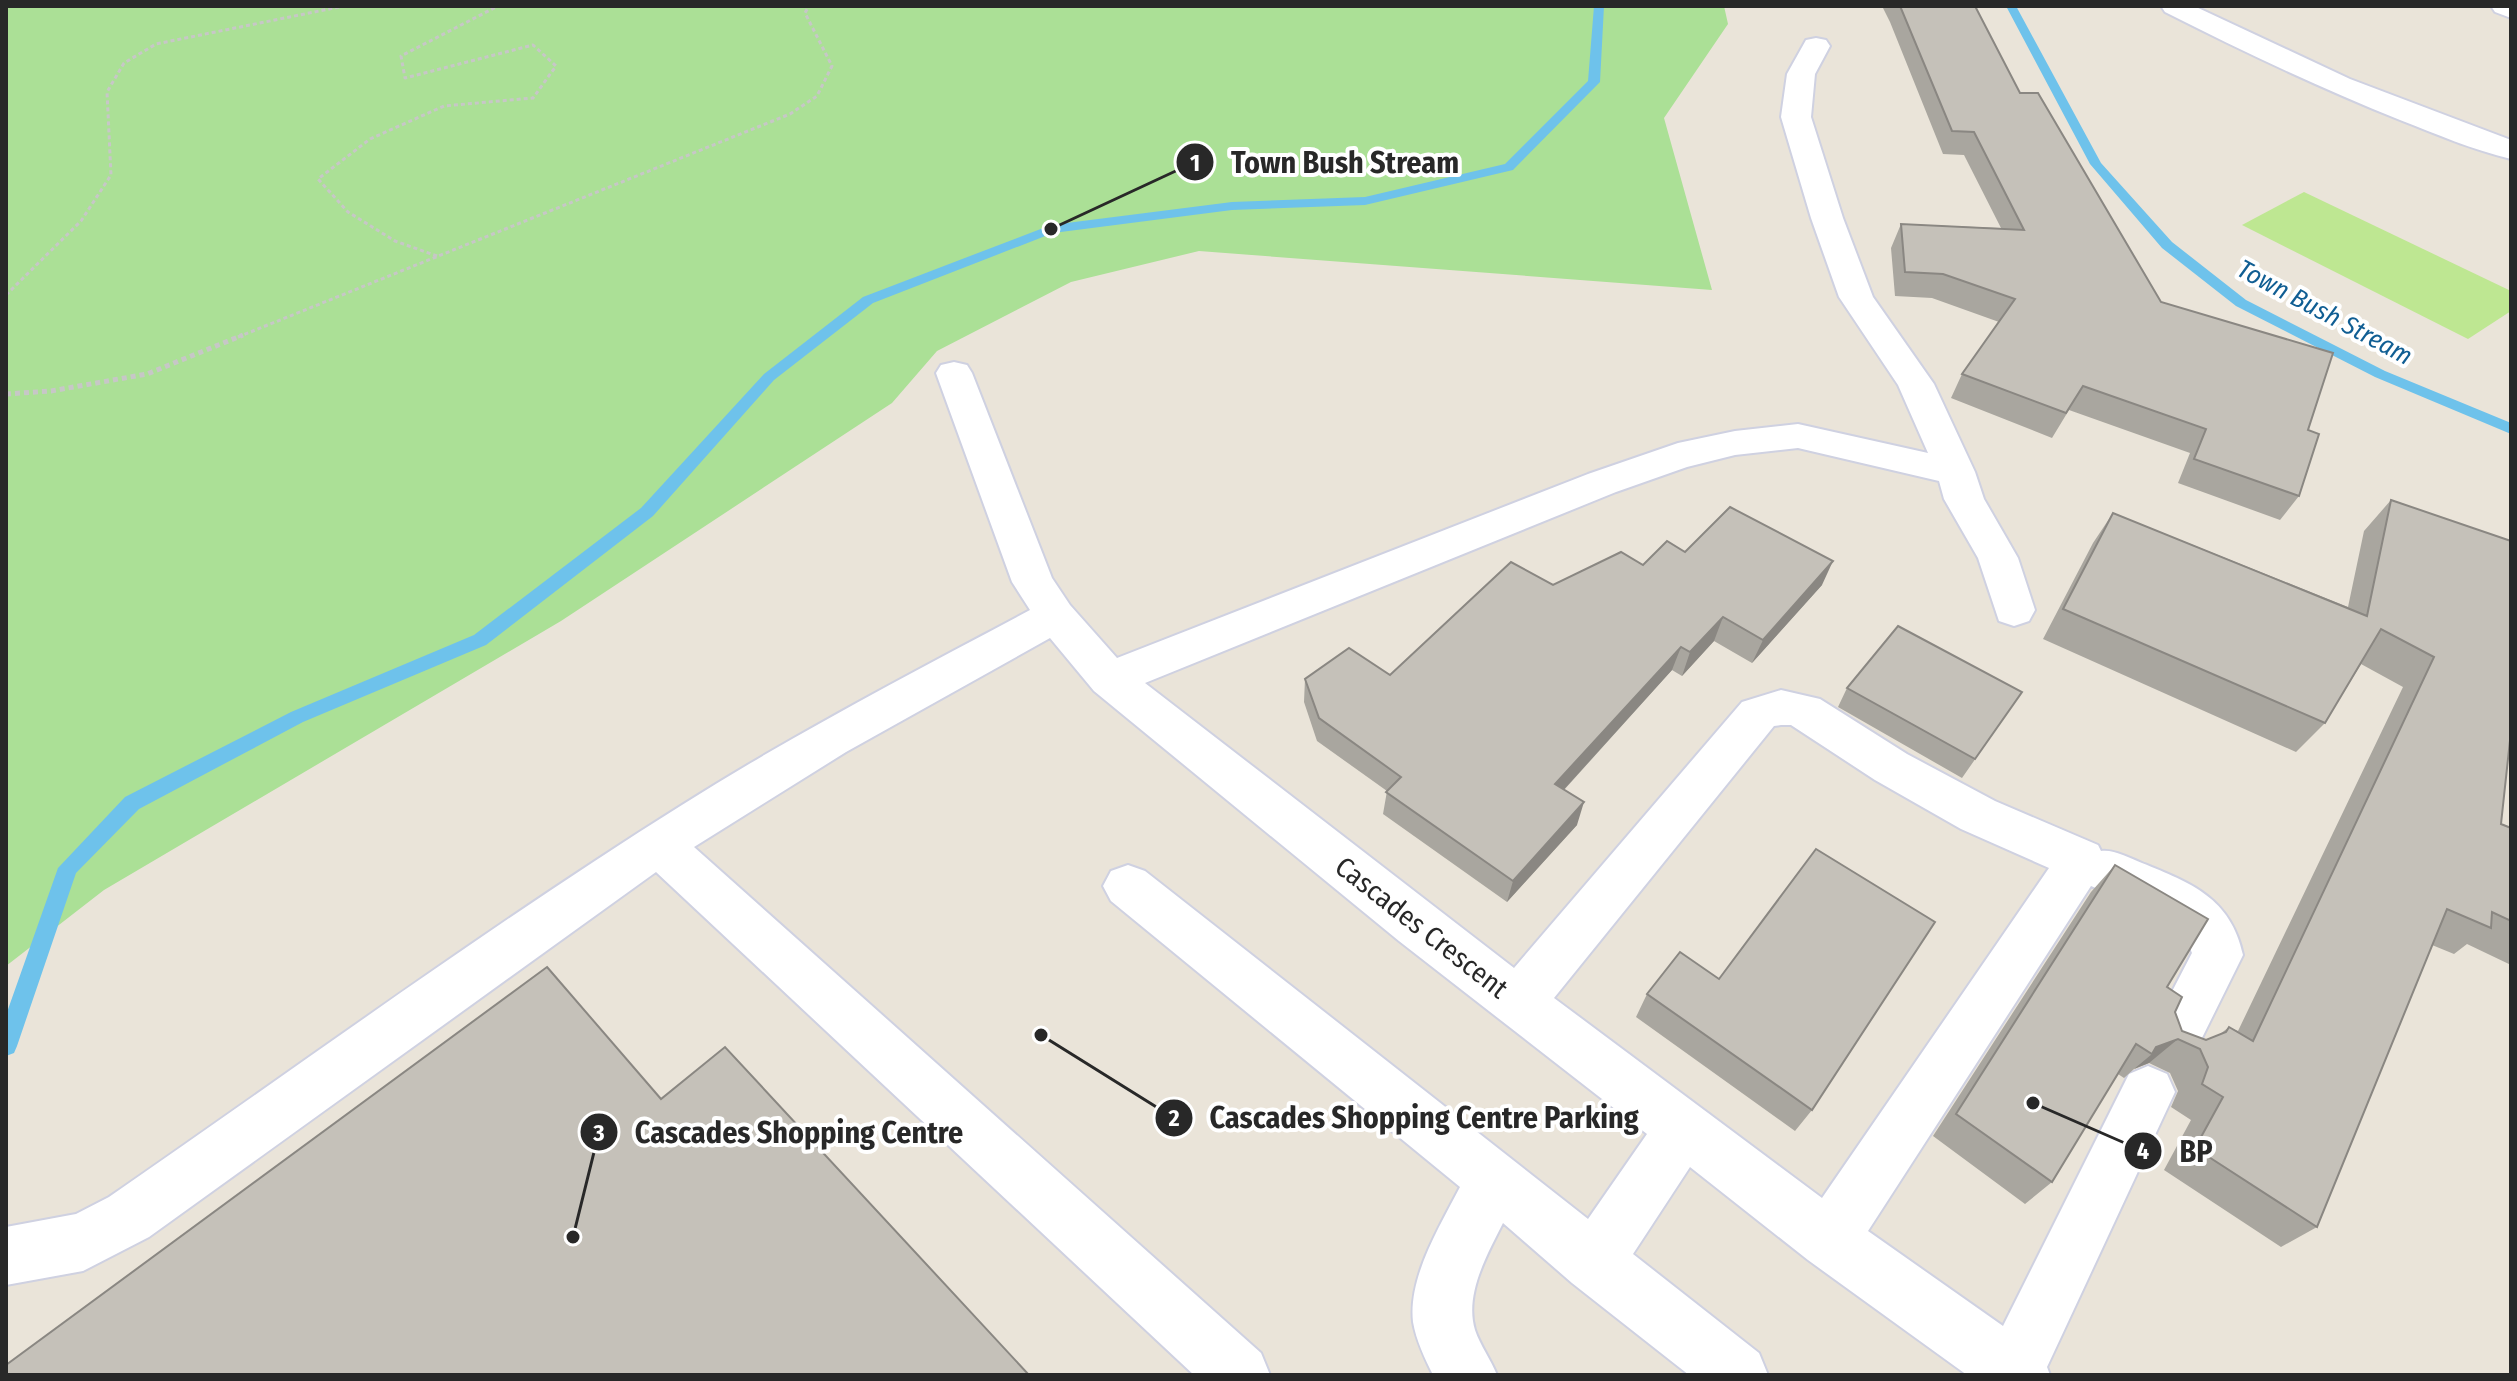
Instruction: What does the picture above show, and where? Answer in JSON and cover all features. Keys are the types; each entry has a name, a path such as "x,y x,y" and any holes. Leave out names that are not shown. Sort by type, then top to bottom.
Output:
{"street":[{"path":"2174,6 2239,39 2426,122 2511,150"},
{"path":"2504,6 2511,10"},
{"path":"1816,46 1801,74 1796,117 1827,218 1856,297 1916,384 1956,472 1964,499 1998,558 2014,610"},
{"name":"Cascades Crescent","path":"954,373 1033,582 1055,616 1109,679 1417,925 1829,1239 2016,1373"},
{"path":"1109,679 1602,483 1678,456 1735,443 1798,436 1956,472"},
{"path":"6,1256 83,1242 129,1217 659,845 866,718 1055,616"},
{"path":"1518,1002 1758,714 1774,707 1790,706 1804,711 1891,767 1978,815 2177,900 2192,911 2215,940 2218,955 2175,1036"},
{"path":"659,845 1239,1375"},
{"path":"1829,1239 2081,860"},
{"path":"1128,886 1737,1375"},
{"path":"2016,1373 2148,1092"},
{"path":"1593,1262 1684,1127"},
{"path":"1466,1375 1450,1347 1443,1317 1451,1273 1493,1182"}],"path":[{"path":"6,295 81,221 111,175 107,92 124,63 156,44 170,40 344,6"},
{"path":"438,256 395,241 348,212 318,179 370,139 444,106 533,98 556,66 533,45 405,78 401,56 498,6"},
{"path":"6,394 51,391 147,374 790,114 817,96 832,66 805,13 809,6"}],"green space":[{"path":"6,6 1724,6 1728,24 1664,118 1712,290 1199,251 1071,282 937,351 892,403 561,621 104,890 6,966"},
{"path":"2304,192 2511,291 2511,311 2468,339 2242,225"}],"building":[{"path":"1900,6 1975,6 2020,93 2038,93 2161,302 2333,353 2308,430 2319,434 2299,496 2194,459 2206,429 2083,386 2066,413 1962,374 2015,299 1943,274 1905,272 1901,224 2024,230 1974,132 1952,131"},
{"path":"2391,500 2511,541 2511,731 2501,824 2511,828 2511,921 2492,912 2491,928 2447,909 2317,1227 2195,1148 2223,1097 2202,1084 2208,1067 2200,1049 2178,1039 2156,1047 2152,1054 2136,1044 2052,1182 1956,1114 2115,865 2208,919 2167,987 2182,997 2175,1012 2182,1031 2206,1040 2226,1032 2229,1027 2253,1041 2434,657 2381,629 2325,723 2063,609 2113,513 2367,616"},
{"path":"1730,507 1833,561 1763,640 1723,617 1690,652 1681,647 1555,784 1584,802 1513,881 1386,792 1401,777 1319,718 1305,679 1349,648 1390,675 1511,562 1553,585 1621,552 1643,565 1667,541 1685,552"},
{"path":"1898,626 2022,692 1975,759 1847,688"},
{"path":"1816,849 1935,922 1812,1110 1647,994 1680,952 1719,979"},
{"path":"547,967 661,1099 725,1047 1029,1375 6,1375 6,1365"}],"waterway":[{"name":"Town Bush Stream","path":"6,1046 68,868 132,803 297,717 480,640 647,512 769,377 868,300 1051,229 1232,206 1365,201 1509,167 1594,82 1599,6"},
{"name":"Town Bush Stream","path":"2011,6 2096,164 2167,245 2241,303 2380,374 2511,429"}],"place":[{"name":"Town Bush Stream","path":"1051,229"},
{"name":"Cascades Shopping Centre Parking","path":"1041,1035"},
{"name":"BP","path":"2033,1103"},
{"name":"Cascades Shopping Centre","path":"573,1237"}]}
